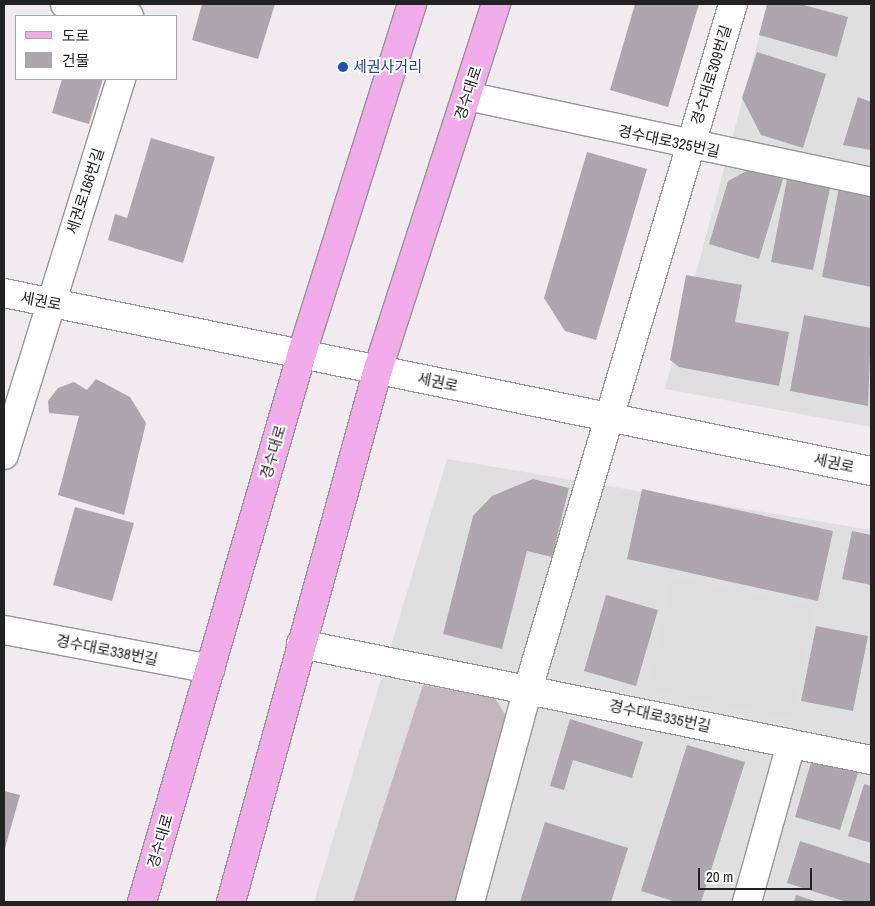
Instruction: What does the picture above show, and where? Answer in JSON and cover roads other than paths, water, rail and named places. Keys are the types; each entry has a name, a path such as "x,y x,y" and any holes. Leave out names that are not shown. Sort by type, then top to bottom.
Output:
{"main road":[{"name":"경수대로","path":"142,902 302,352 412,4"},
{"name":"경수대로","path":"231,902 378,369 496,4"}],"street":[{"path":"66,4 124,15"},
{"name":"경수대로309번길","path":"528,689 613,418 690,146 733,4"},
{"name":"세권로166번길","path":"4,456 120,80"},
{"name":"경수대로325번길","path":"467,96 690,146 871,182"},
{"name":"세권로","path":"4,293 302,352 871,471"},
{"name":"경수대로338번길","path":"4,630 210,670"},
{"name":"경수대로335번길","path":"301,644 871,760"},
{"path":"470,902 528,689"},
{"path":"747,902 792,744"}],"place":[{"name":"세권사거리","path":"343,67"}]}
